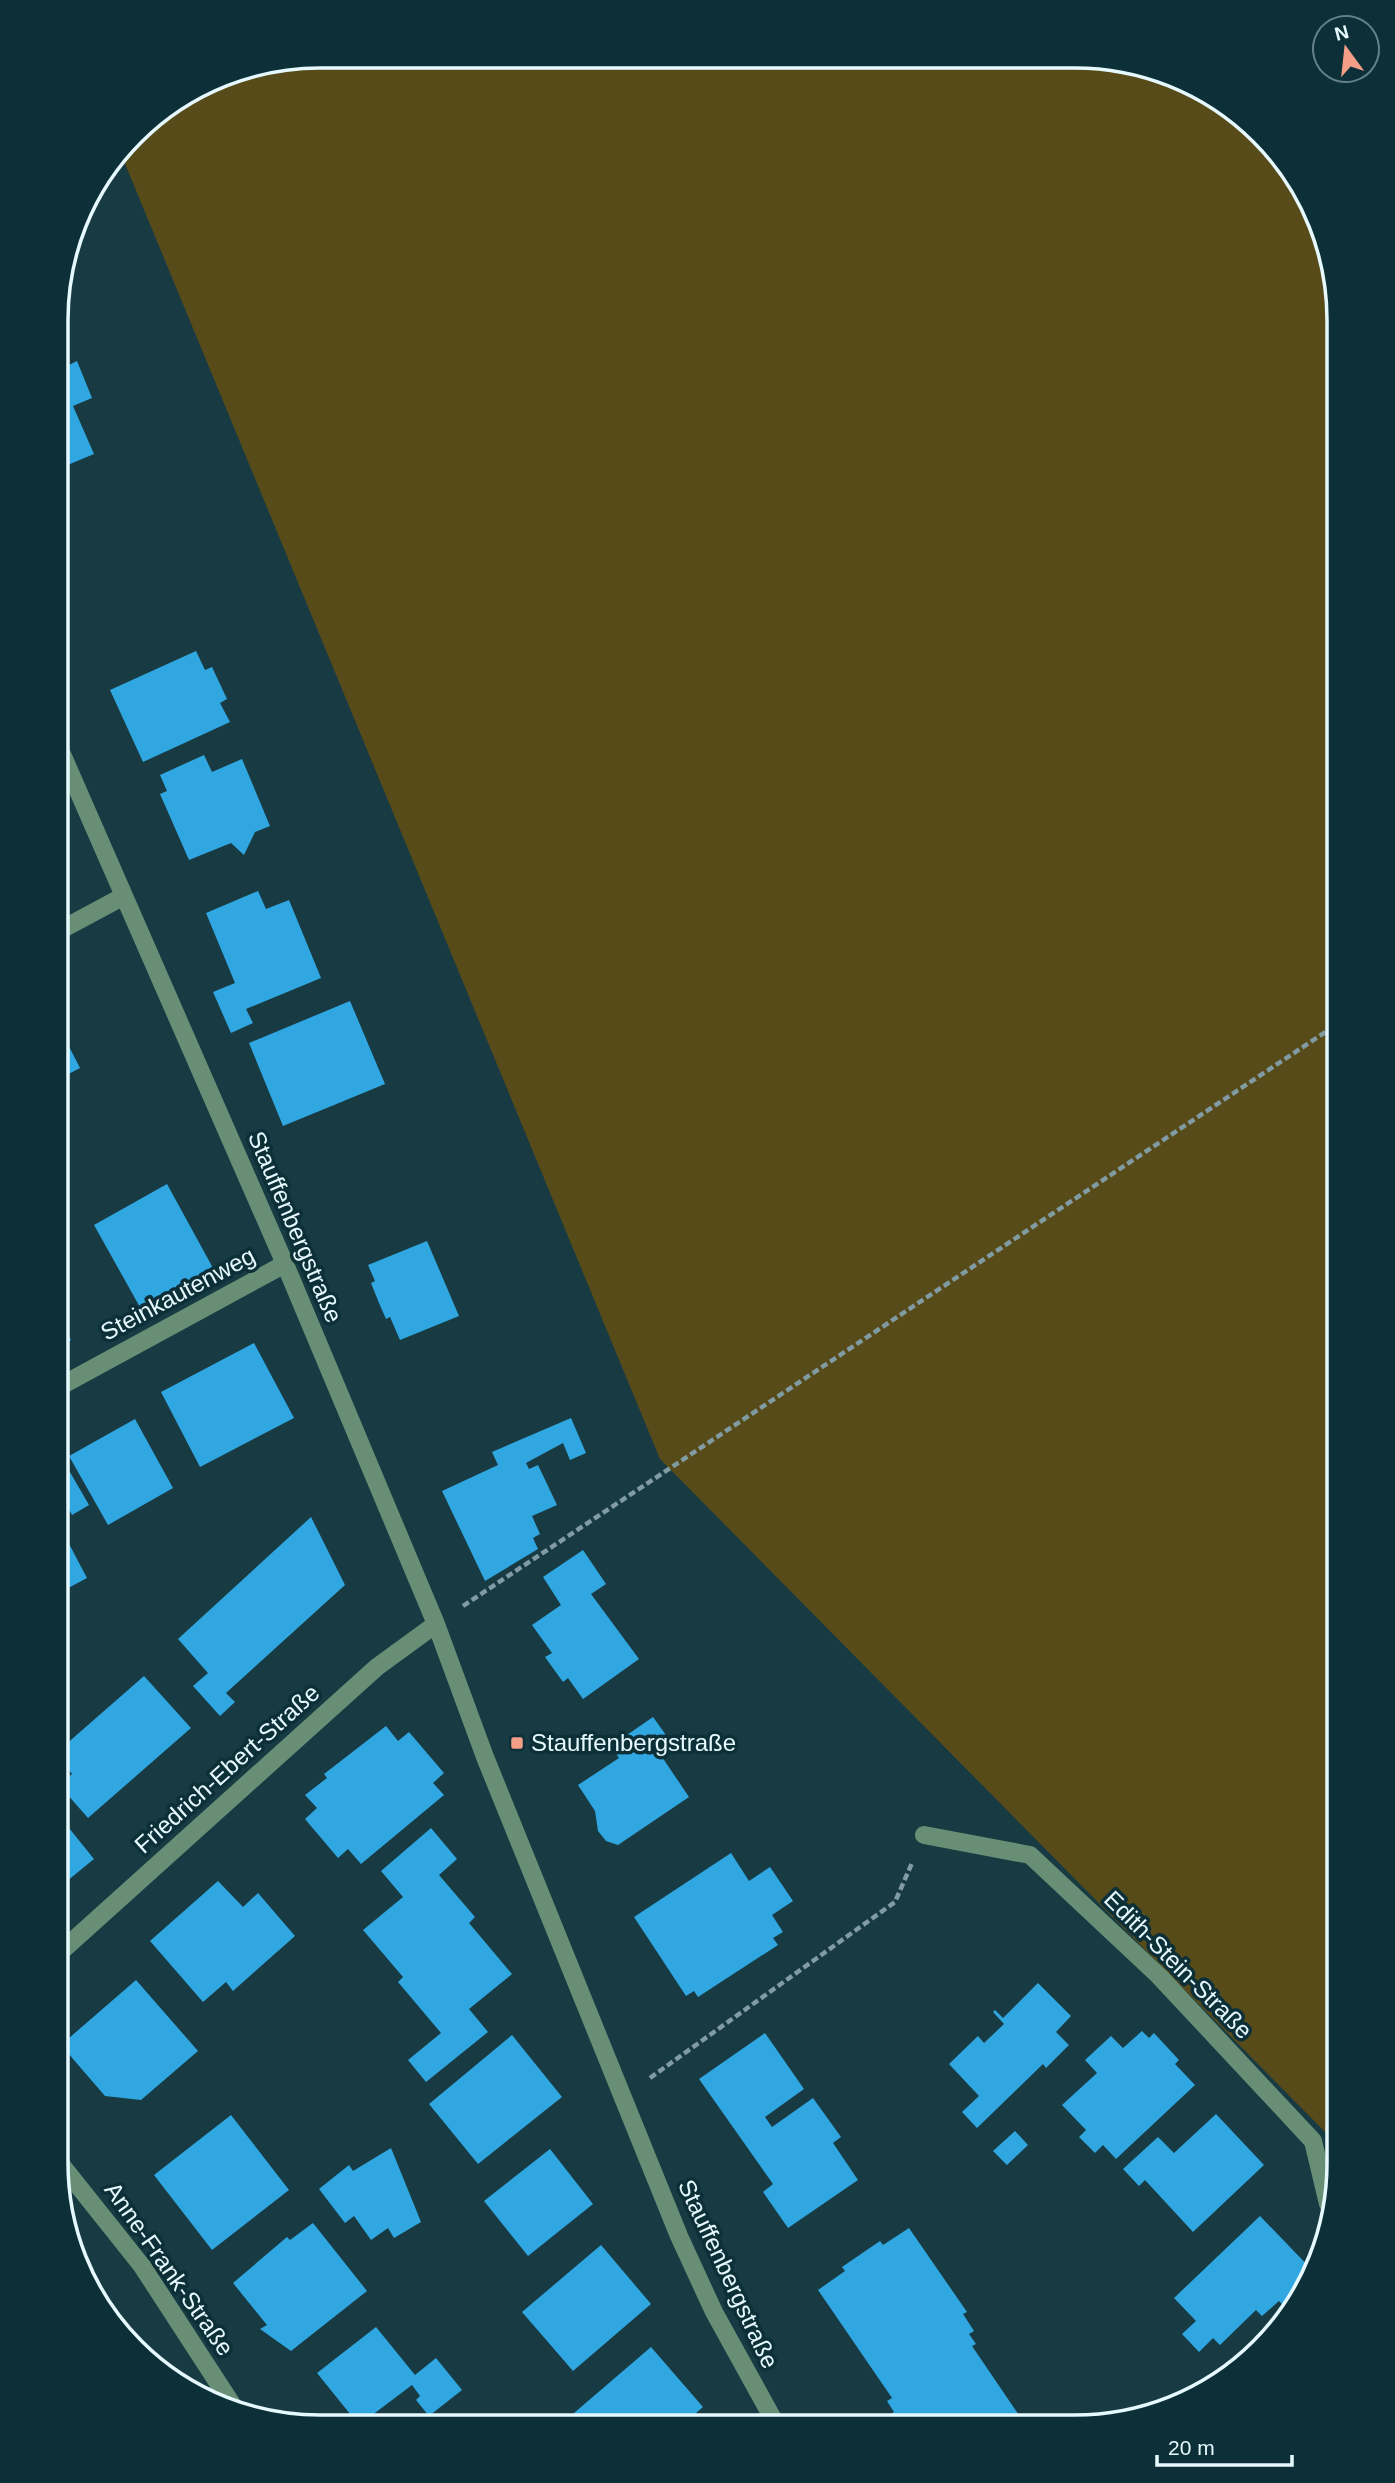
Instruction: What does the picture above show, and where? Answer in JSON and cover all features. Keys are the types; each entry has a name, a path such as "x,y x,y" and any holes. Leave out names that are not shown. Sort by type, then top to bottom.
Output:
{"street":[{"name":"Stauffenbergstraße","path":"68,768 285,1264 436,1624 485,1757 679,2236 714,2312 771,2415"},
{"path":"68,926 124,896"},
{"name":"Steinkautenweg","path":"68,1382 285,1264"},
{"name":"Friedrich-Ebert-Straße","path":"68,1945 377,1667 436,1624"},
{"name":"Edith-Stein-Straße","path":"924,1835 1030,1855 1159,1976 1313,2141 1325,2192"},
{"name":"Anne-Frank-Straße","path":"69,2174 142,2266 227,2397"}],"path":[{"path":"436,1624 1327,1031"},
{"path":"623,2097 895,1902 924,1835"}],"shaded area":[{"path":"1075,68 1124,73 1171,87 1228,120 1253,142 1275,167 1308,224 1325,287 1327,2134 660,1459 124,162 154,131 194,102 224,87 287,70"}],"building":[{"path":"77,361 92,398 73,406 94,454 68,465 68,366"},
{"path":"196,651 205,670 212,667 227,699 220,703 230,722 143,762 110,690"},
{"path":"204,755 212,772 242,759 270,826 255,832 244,855 231,843 189,860 160,794 167,791 160,775"},
{"path":"258,891 266,909 289,900 321,978 246,1009 253,1023 231,1033 213,992 235,983 206,913"},
{"path":"350,1001 385,1084 283,1126 249,1043"},
{"path":"68,1045 80,1068 68,1074"},
{"path":"167,1184 213,1268 141,1309 94,1225"},
{"path":"427,1241 459,1316 400,1340 390,1317 386,1319 379,1303 371,1283 375,1281 368,1265"},
{"path":"254,1343 294,1418 200,1467 161,1392"},
{"path":"571,1418 586,1453 570,1460 563,1443 526,1463 529,1469 538,1465 557,1505 532,1516 540,1534 533,1538 538,1549 485,1581 442,1491 498,1465 492,1452"},
{"path":"135,1419 173,1488 108,1525 69,1456"},
{"path":"68,1469 89,1505 72,1515 68,1508"},
{"path":"311,1517 345,1585 226,1693 235,1702 220,1716 193,1686 208,1673 178,1639"},
{"path":"68,1542 87,1578 68,1588"},
{"path":"583,1550 606,1584 591,1594 639,1659 583,1699 568,1678 563,1682 545,1657 552,1653 532,1625 561,1605 543,1577"},
{"path":"144,1676 191,1728 88,1818 68,1795 68,1777 72,1774 68,1769 68,1742"},
{"path":"653,1717 671,1742 658,1751 689,1797 618,1845 606,1841 598,1831 595,1811 578,1785 619,1758 611,1746"},
{"path":"386,1726 398,1741 409,1732 444,1773 433,1783 444,1795 361,1864 348,1849 338,1858 305,1819 317,1808 305,1795 327,1778 324,1774"},
{"path":"68,1827 94,1859 68,1880"},
{"path":"431,1828 457,1859 439,1875 475,1917 469,1923 512,1974 469,2009 488,2032 426,2082 408,2060 441,2033 398,1982 403,1977 363,1930 403,1897 381,1871"},
{"path":"731,1853 749,1881 770,1867 793,1901 772,1915 783,1932 773,1938 778,1945 698,1997 694,1991 686,1996 634,1917"},
{"path":"218,1881 243,1907 258,1893 295,1936 233,1991 226,1982 203,2002 150,1941"},
{"path":"136,1980 198,2051 141,2100 105,2096 68,2053 68,2039"},
{"path":"1038,1983 1071,2016 1056,2032 1069,2045 1046,2068 1043,2064 977,2128 962,2112 979,2096 949,2064 978,2036 984,2043 1004,2024 993,2012 995,2010 1003,2018"},
{"path":"1142,2031 1149,2038 1154,2033 1179,2060 1175,2064 1195,2085 1116,2159 1103,2145 1095,2153 1079,2137 1086,2130 1062,2105 1097,2073 1085,2060 1111,2036 1123,2048"},
{"path":"765,2033 804,2089 765,2117 772,2127 813,2098 841,2137 833,2143 858,2180 788,2228 763,2192 773,2184 699,2079"},
{"path":"512,2035 562,2097 478,2164 429,2104"},
{"path":"1216,2114 1264,2165 1193,2232 1145,2180 1139,2186 1123,2169 1158,2137 1174,2153"},
{"path":"231,2115 289,2190 212,2250 154,2175"},
{"path":"1015,2131 1028,2145 1007,2165 993,2151"},
{"path":"391,2148 421,2222 394,2238 388,2228 371,2240 354,2216 345,2223 319,2189 349,2165 353,2171"},
{"path":"550,2149 593,2204 528,2256 484,2201"},
{"path":"1260,2216 1306,2264 1283,2305 1279,2301 1262,2316 1256,2310 1220,2345 1213,2338 1199,2352 1182,2334 1196,2321 1174,2298"},
{"path":"313,2223 367,2291 291,2351 260,2329 267,2325 233,2283 287,2237 290,2240"},
{"path":"909,2228 967,2312 963,2314 974,2331 969,2334 976,2344 972,2346 1019,2415 889,2415 894,2412 887,2401 892,2398 818,2290 845,2271 842,2267 880,2241 883,2245"},
{"path":"601,2245 651,2304 573,2371 522,2312"},
{"path":"376,2327 415,2375 436,2358 462,2390 430,2415 416,2400 420,2396 412,2385 372,2415 351,2415 317,2373"},
{"path":"651,2347 703,2407 694,2415 574,2413"}],"place":[{"name":"Stauffenbergstraße","path":"517,1743"}]}
